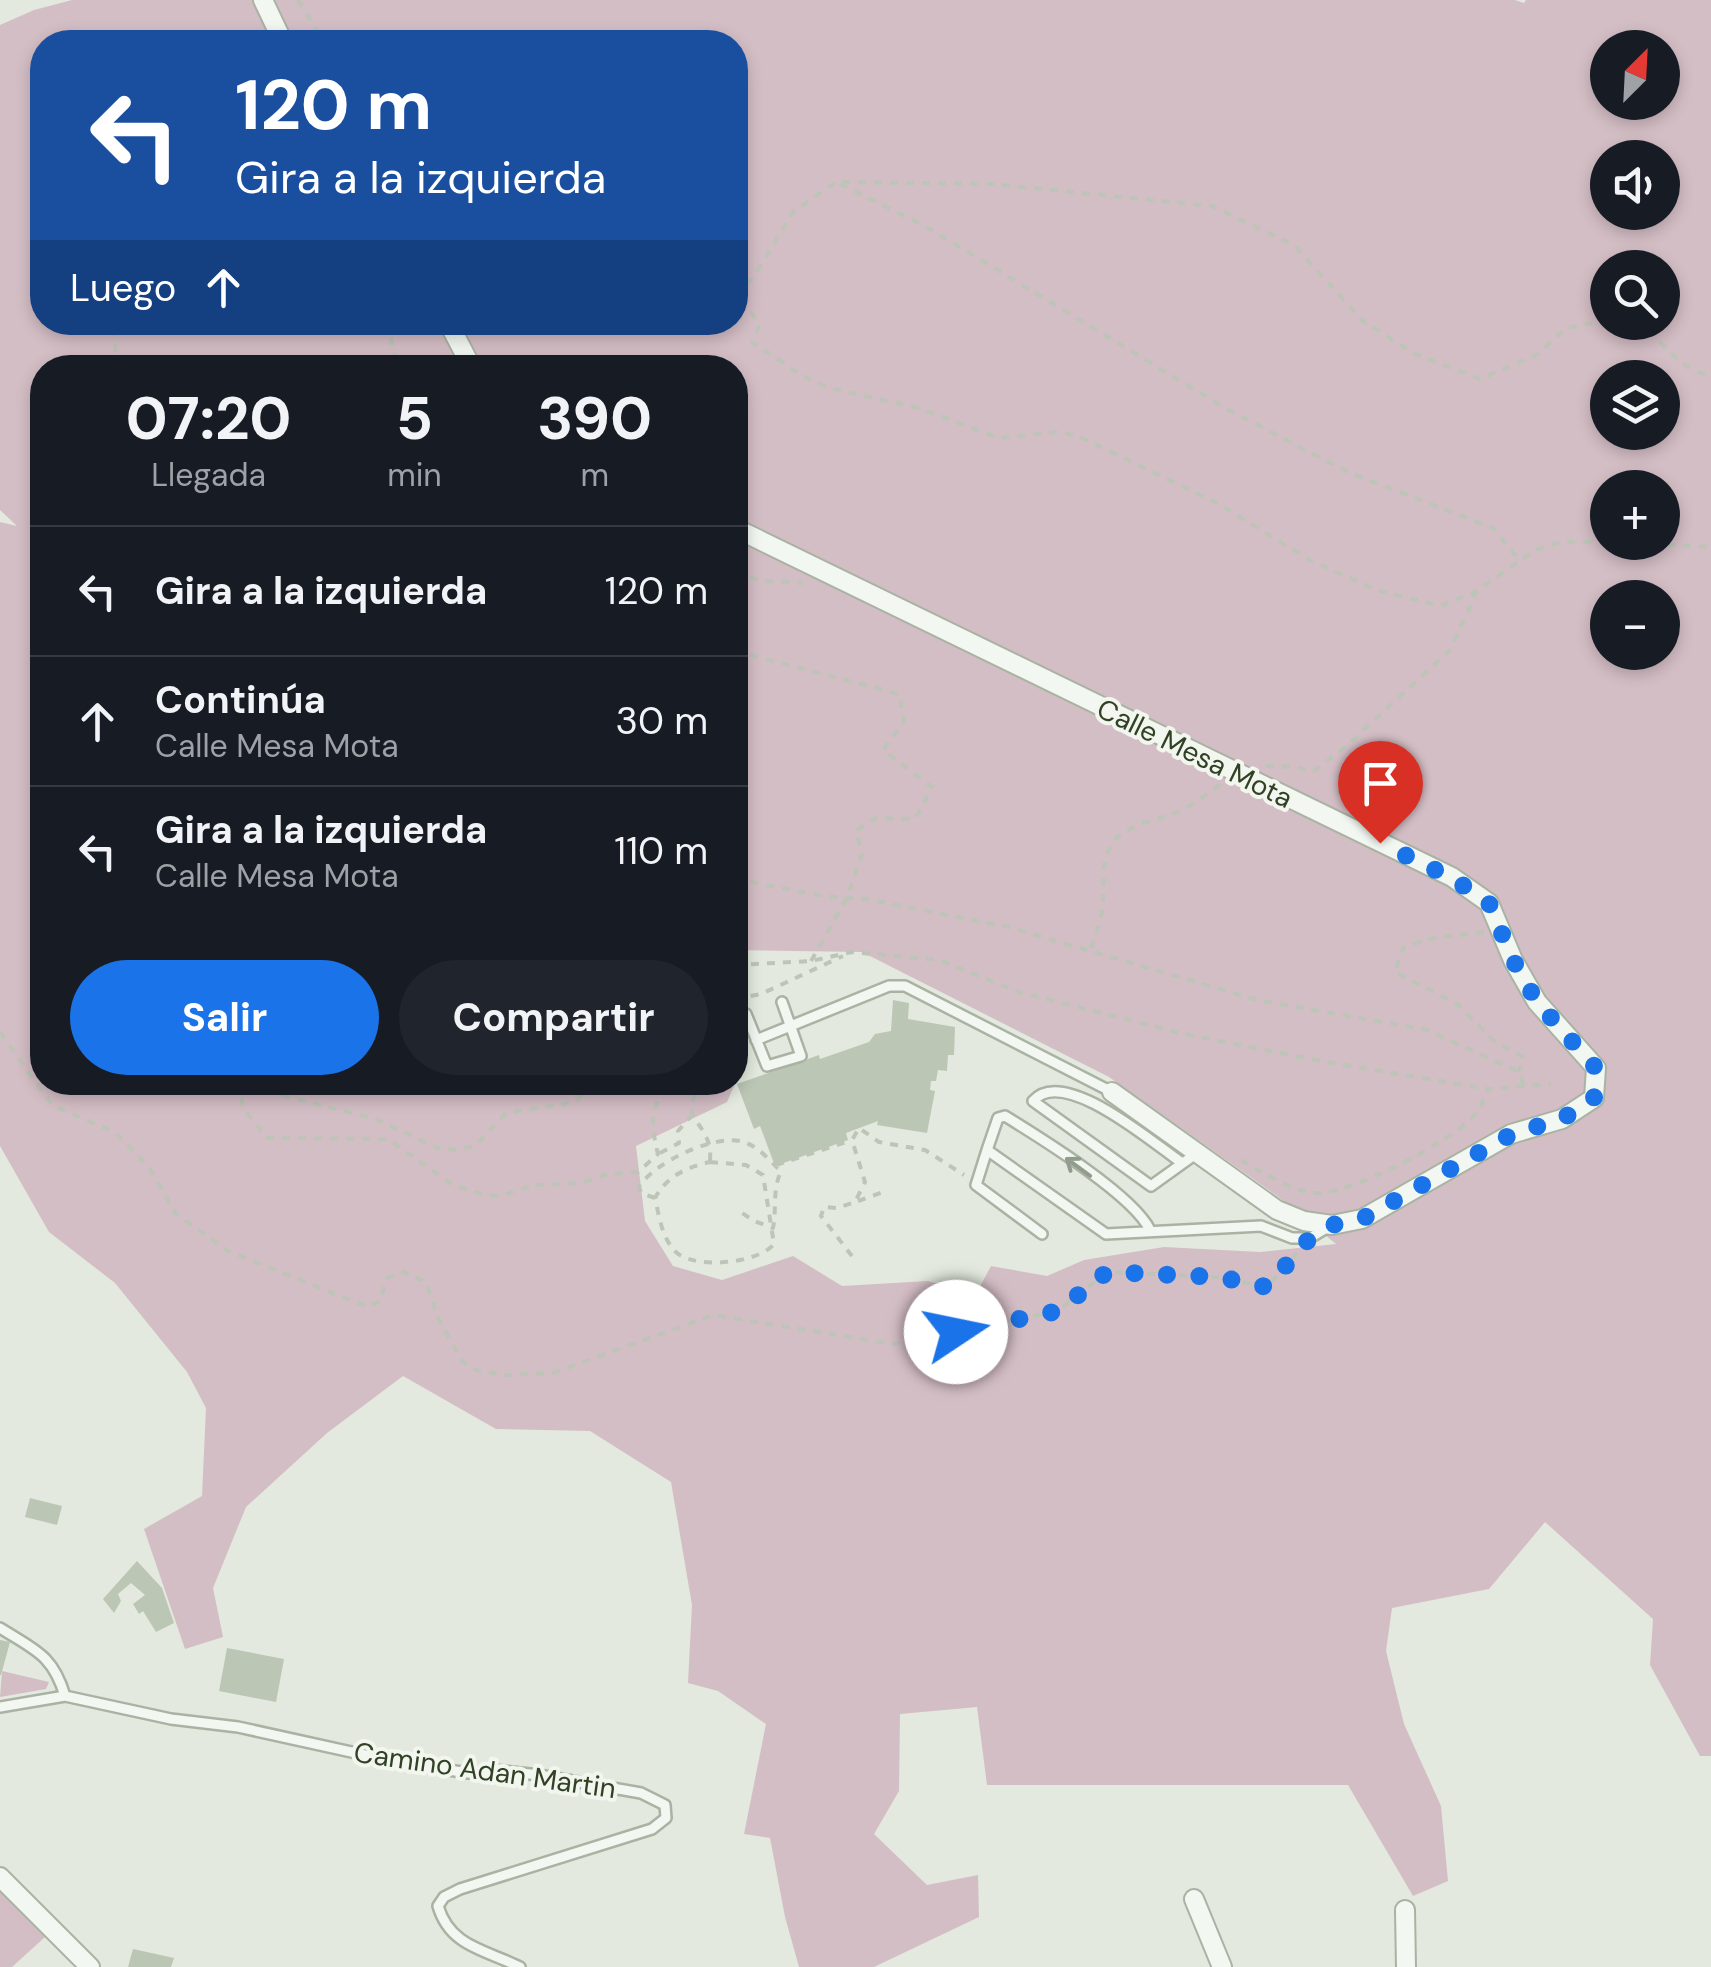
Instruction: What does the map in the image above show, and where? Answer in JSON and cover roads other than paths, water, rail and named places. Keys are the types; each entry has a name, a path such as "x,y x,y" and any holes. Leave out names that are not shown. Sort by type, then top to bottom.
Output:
{"street":[{"path":"262,0 276,30"},
{"name":"Calle Mesa Mota","path":"748,534 1452,878 1489,903 1537,1002 1596,1068 1594,1098 1562,1119 1512,1134 1362,1219 1332,1225"},
{"path":"1112,1092 1189,1158 1277,1210 1304,1221 1332,1225"},
{"path":"0,1877 90,1967"},
{"path":"1194,1899 1222,1967"},
{"path":"1406,1910 1406,1967"}],"lane":[{"path":"756,1040 889,986 905,986 1112,1092"},
{"path":"748,1019 767,1066 801,1056 782,1002"},
{"path":"1056,1090 1079,1094 1189,1158 1150,1186 1032,1101 1039,1093 1056,1090"},
{"path":"1042,1234 976,1184 998,1118 1006,1116 1142,1214 1150,1230"},
{"path":"986,1150 1106,1234 1260,1226 1292,1238 1310,1238 1332,1225"},
{"path":"0,1628 40,1653 57,1670 65,1696"},
{"name":"Camino Adan Martin","path":"0,1706 65,1696 238,1727 406,1764 468,1773 496,1770 539,1774 641,1793 665,1805 666,1818 652,1829 444,1897 438,1906 448,1930 476,1951 520,1967"}]}
